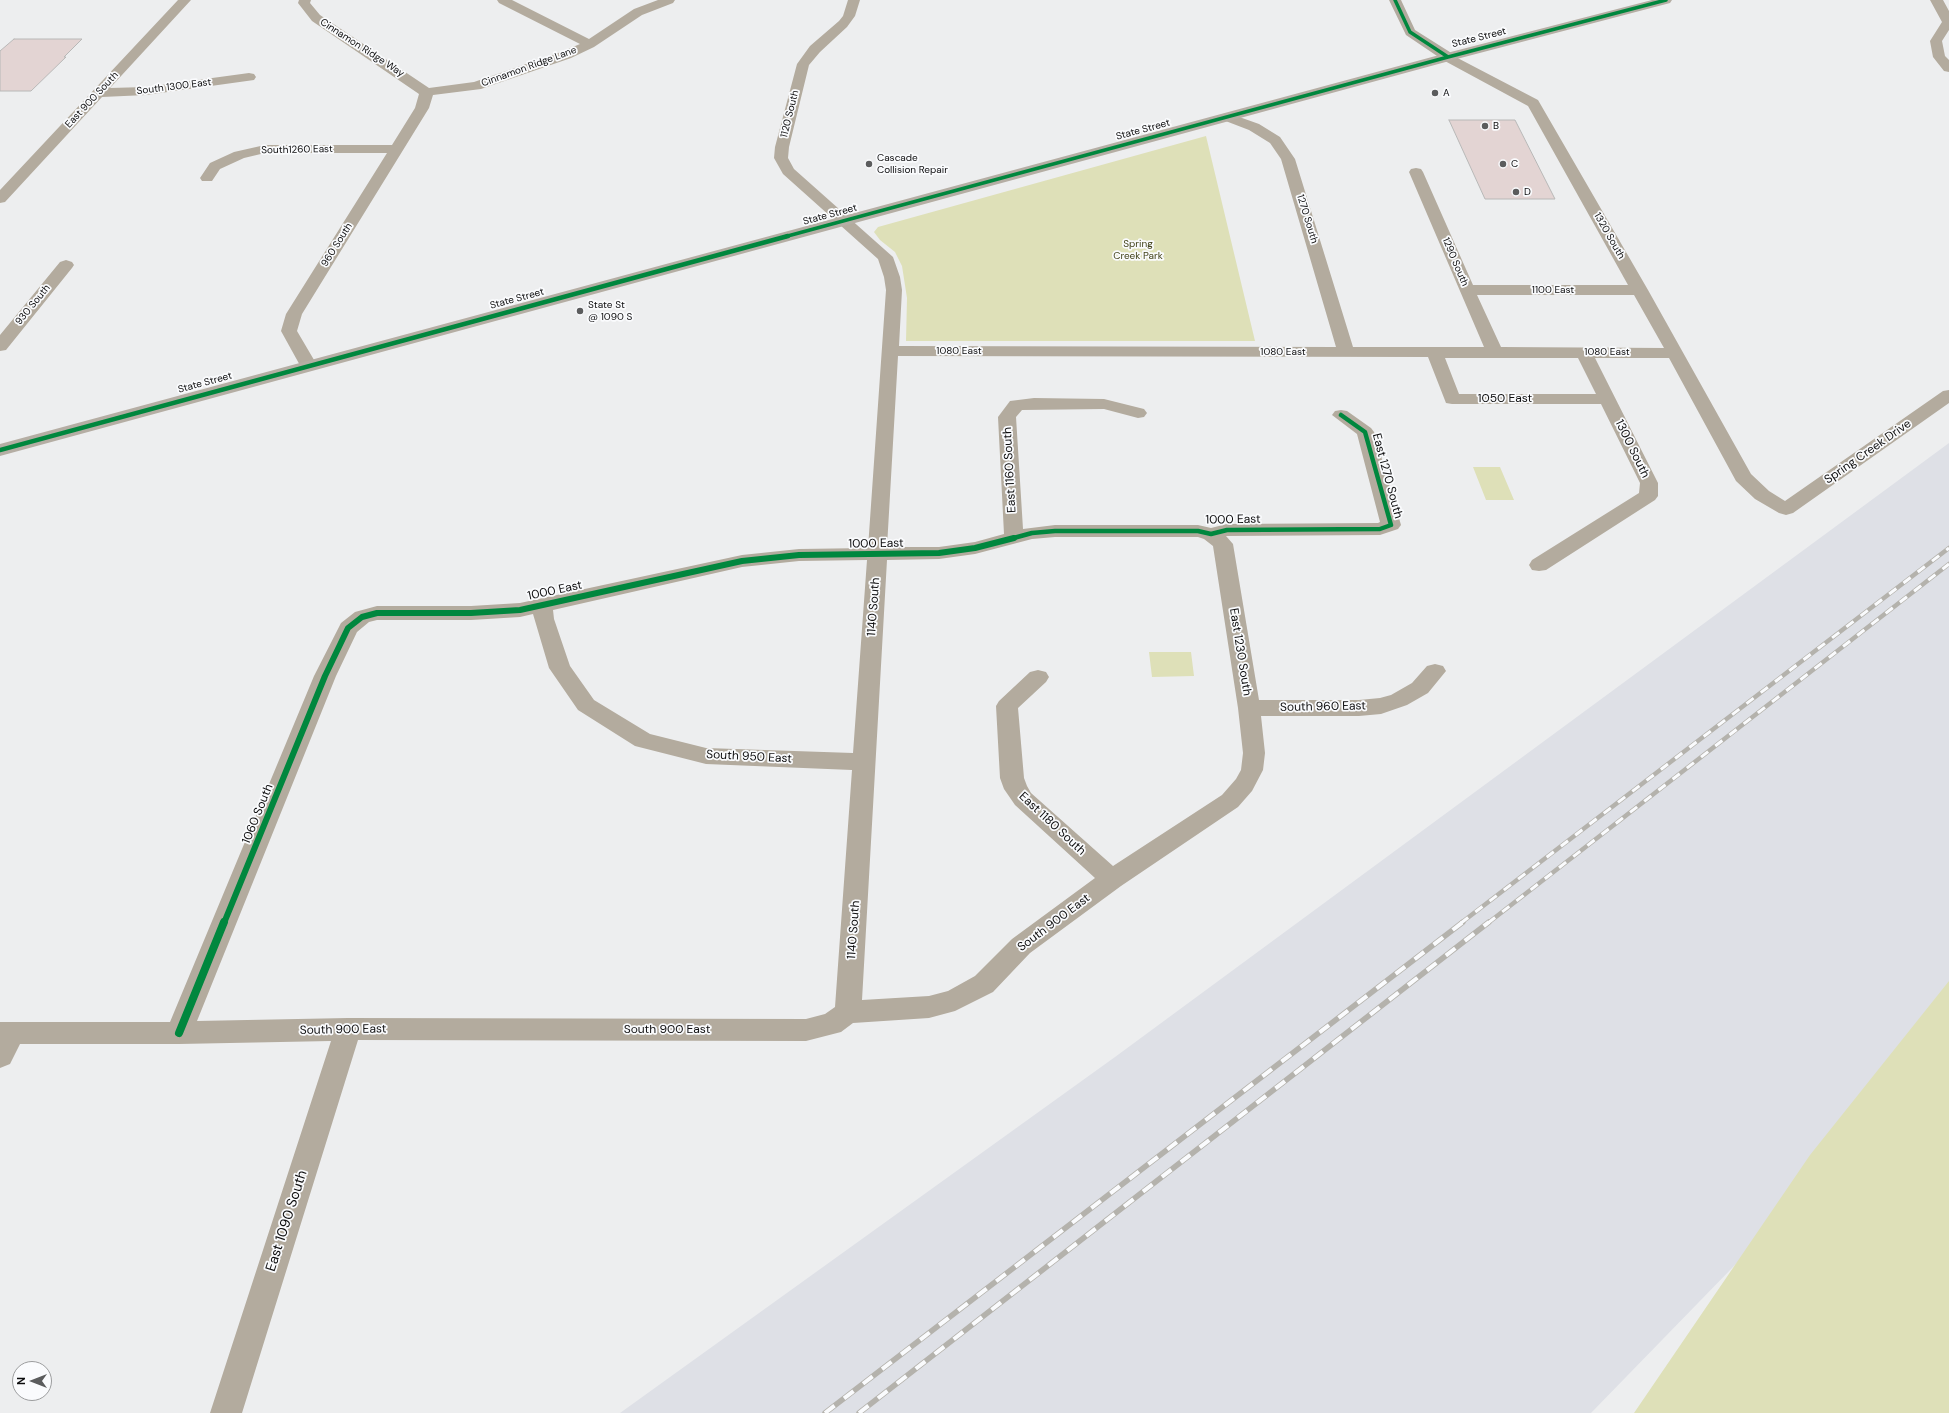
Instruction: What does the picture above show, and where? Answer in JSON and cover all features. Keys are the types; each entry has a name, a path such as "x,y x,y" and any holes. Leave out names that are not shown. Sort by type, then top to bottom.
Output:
{"main road":[{"name":"State Street","path":"0,450 308,365 1448,57 1666,0"}],"street":[{"name":"East 900 South","path":"0,199 185,0"},
{"name":"Cinnamon Ridge Way","path":"305,0 304,3 316,18 426,92"},
{"path":"503,0 590,44"},
{"name":"Cinnamon Ridge Lane","path":"426,92 476,86 566,55 590,44 638,12 668,0"},
{"name":"1120 South","path":"844,221 788,171 781,158 782,147 803,64 815,49 843,24 849,16 854,0"},
{"name":"1320 South","path":"1395,0 1410,32 1448,57 1533,103 1675,352 1743,477 1762,495 1786,509"},
{"path":"1936,0 1948,22 1936,41 1939,57 1949,68"},
{"name":"South 1300 East","path":"98,93 146,92 249,77"},
{"name":"960 South","path":"308,365 289,331 294,314 422,108 426,98 426,92"},
{"name":"1270 South","path":"1228,117 1254,127 1275,140 1288,159 1346,352"},
{"name":"South1260 East","path":"207,178 215,166 239,155 265,149 396,149"},
{"name":"1290 South","path":"1416,172 1494,352"},
{"name":"1140 South","path":"844,221 885,257 892,277 894,290 848,1012"},
{"name":"930 South","path":"0,346 66,265"},
{"name":"1100 East","path":"1467,290 1640,290"},
{"name":"1080 East","path":"890,351 1675,352"},
{"name":"1050 East","path":"1434,352 1452,399 1607,399"},
{"name":"1300 South","path":"1539,565 1648,496 1649,483 1584,352"},
{"name":"Spring Creek Drive","path":"1786,509 1949,395"},
{"name":"East 1160 South","path":"1014,537 1007,418 1016,406 1034,403 1104,404 1138,413"},
{"name":"East 1270 South","path":"1341,415 1365,432 1391,525 1385,527"},
{"name":"1000 East","path":"370,614 494,612 542,606 742,561 799,555 877,555 962,551 1032,533 1055,531 1198,531 1211,534 1227,530 1380,529 1385,527"},
{"name":"East 1230 South","path":"1211,534 1223,544 1254,754 1249,775"},
{"name":"South 950 East","path":"542,606 544,619 560,668 586,705 643,740 706,756 865,762"},
{"name":"1060 South","path":"179,1033 340,643 353,622 370,614"},
{"name":"South 960 East","path":"1248,708 1359,708 1381,706 1399,700 1420,688 1435,672"},
{"name":"East 1180 South","path":"1038,677 1007,706 1012,778 1016,789 1023,799 1112,879"},
{"name":"South 900 East","path":"6,1033 179,1033 348,1030 806,1030 832,1024 848,1012 929,1007 955,1000 984,984 1021,946 1112,879 1230,801 1244,786 1249,775"},
{"name":"East 1090 South","path":"226,1413 348,1030"},
{"path":"0,1056 6,1033"}],"shaded area":[{"path":"1949,443 1949,1045 1591,1413 620,1413 1115,1057"}],"green space":[{"name":"Spring Creek Park","path":"1206,136 1255,341 906,341 907,298 902,266 895,252 880,240 874,232 878,227"},
{"path":"1473,467 1500,467 1514,500 1486,500"},
{"path":"1149,652 1191,652 1194,676 1152,677"},
{"path":"1949,981 1949,1413 1634,1413 1810,1155"}],"building":[{"path":"14,39 82,39 31,91 0,91 0,51"},
{"path":"1449,120 1515,120 1555,199 1485,199"}],"railway":[{"path":"1461,923 1949,548"},
{"path":"1488,923 1949,564"},
{"path":"825,1413 1463,922"},
{"path":"859,1413 1489,922"}],"cycle path":[{"path":"1395,0 1410,32 1448,57"},
{"path":"0,450 1448,57 1666,0"},
{"path":"179,1033 325,676 348,628 362,617 377,613 471,613 520,610 742,561 799,555 939,553 975,548 1032,533 1055,531 1198,531 1211,534 1227,530 1380,529 1391,525 1365,432 1341,415"}],"place":[{"name":"A","path":"1435,93"},
{"name":"B","path":"1485,126"},
{"name":"Cascade Collision Repair","path":"869,164"},
{"name":"C","path":"1503,164"},
{"name":"D","path":"1516,192"},
{"name":"State St @ 1090 S","path":"580,311"}]}
